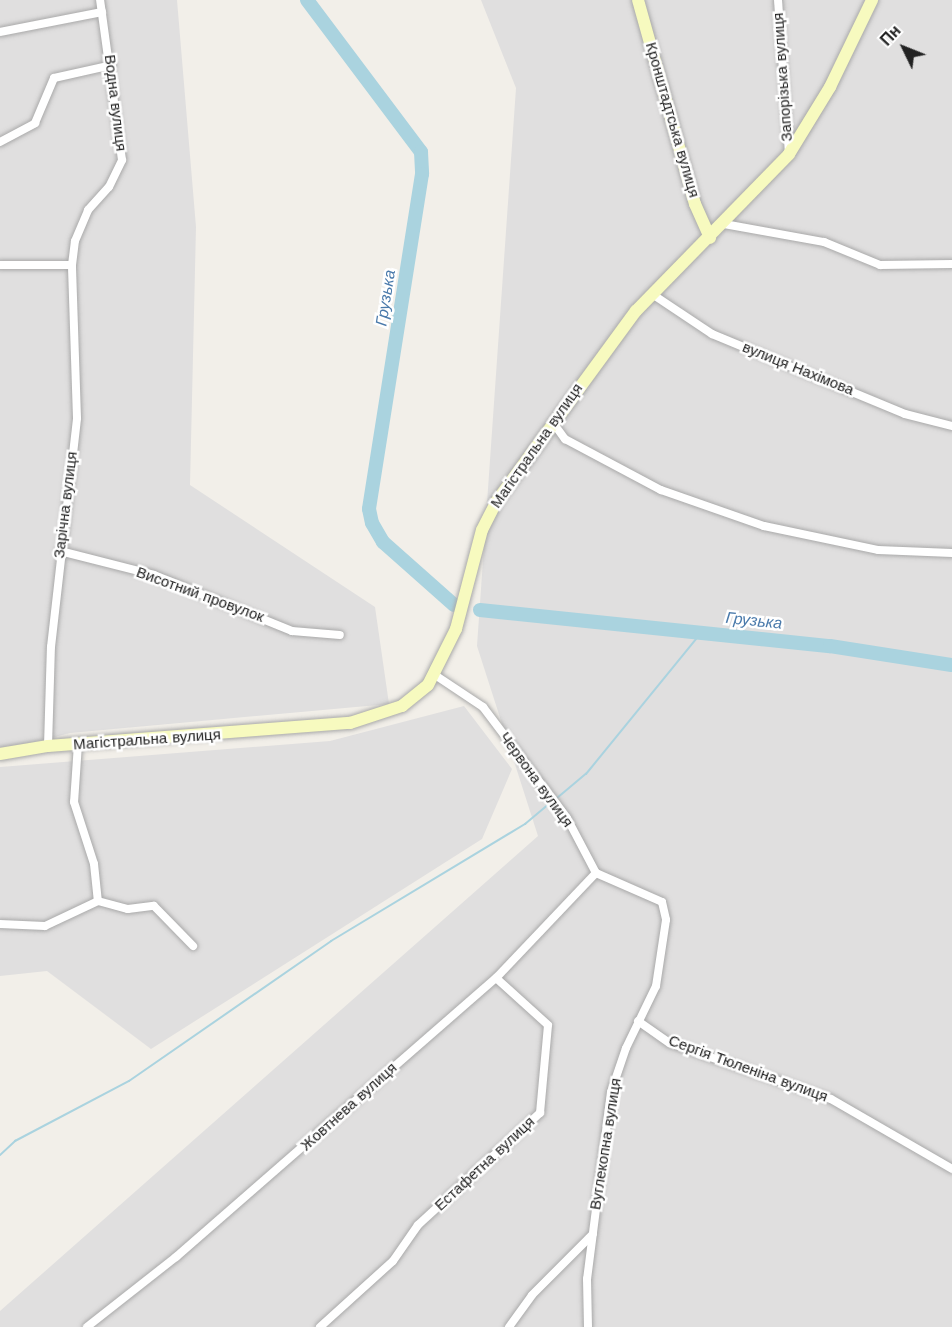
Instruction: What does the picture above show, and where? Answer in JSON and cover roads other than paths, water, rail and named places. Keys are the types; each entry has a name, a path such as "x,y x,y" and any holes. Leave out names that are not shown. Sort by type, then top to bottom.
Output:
{"main road":[{"name":"Кронштадтська вулиця","path":"638,0 687,177 710,238"},
{"name":"Магістральна вулиця","path":"0,754 48,746 350,723 402,706 435,675 456,630 482,530 496,502 625,325 652,294 724,224 789,154 830,87 872,0"},
{"path":"702,214 724,224"}],"street":[{"name":"Водна вулиця","path":"72,265 75,241 88,210 109,187 122,160 111,65 100,0"},
{"name":"Запорізька вулиця","path":"778,0 789,154"},
{"path":"0,32 102,12"},
{"path":"0,142 35,123 54,78 111,65"},
{"path":"724,224 824,242 880,265 952,264"},
{"path":"0,265 72,265"},
{"name":"Зарічна вулиця","path":"48,746 60,551 77,418 72,265"},
{"name":"вулиця Нахімова","path":"652,294 712,334 905,414 952,426"},
{"path":"554,424 565,439 661,490 764,526 878,550 952,553"},
{"name":"Висотний провулок","path":"60,551 154,575 292,631 340,635"},
{"name":"Червона вулиця","path":"435,675 483,707 567,818 596,873"},
{"path":"78,744 74,802 94,864 98,901"},
{"name":"Вуглекопна вулиця","path":"588,1327 587,1279 611,1092 638,1021 656,986 666,920 662,902 596,873"},
{"name":"Жовтнева вулиця","path":"87,1327 176,1257 496,978 596,873"},
{"path":"0,924 45,926 98,901 128,909 154,906 193,946"},
{"name":"Естафетна вулиця","path":"320,1327 393,1261 418,1226 540,1113 548,1025 496,978"},
{"name":"Сергія Тюленіна вулиця","path":"638,1021 670,1043 831,1099 952,1169"},
{"path":"509,1327 532,1295 593,1234"}],"waterway":[{"name":"Грузька","path":"307,0 421,152 422,174 369,509 372,523 383,542 454,605"},
{"name":"Грузька","path":"480,610 830,646 952,665"},
{"path":"557,798 586,774 702,632"},
{"path":"0,1155 15,1141 129,1081 331,941 525,824 552,801"}]}
